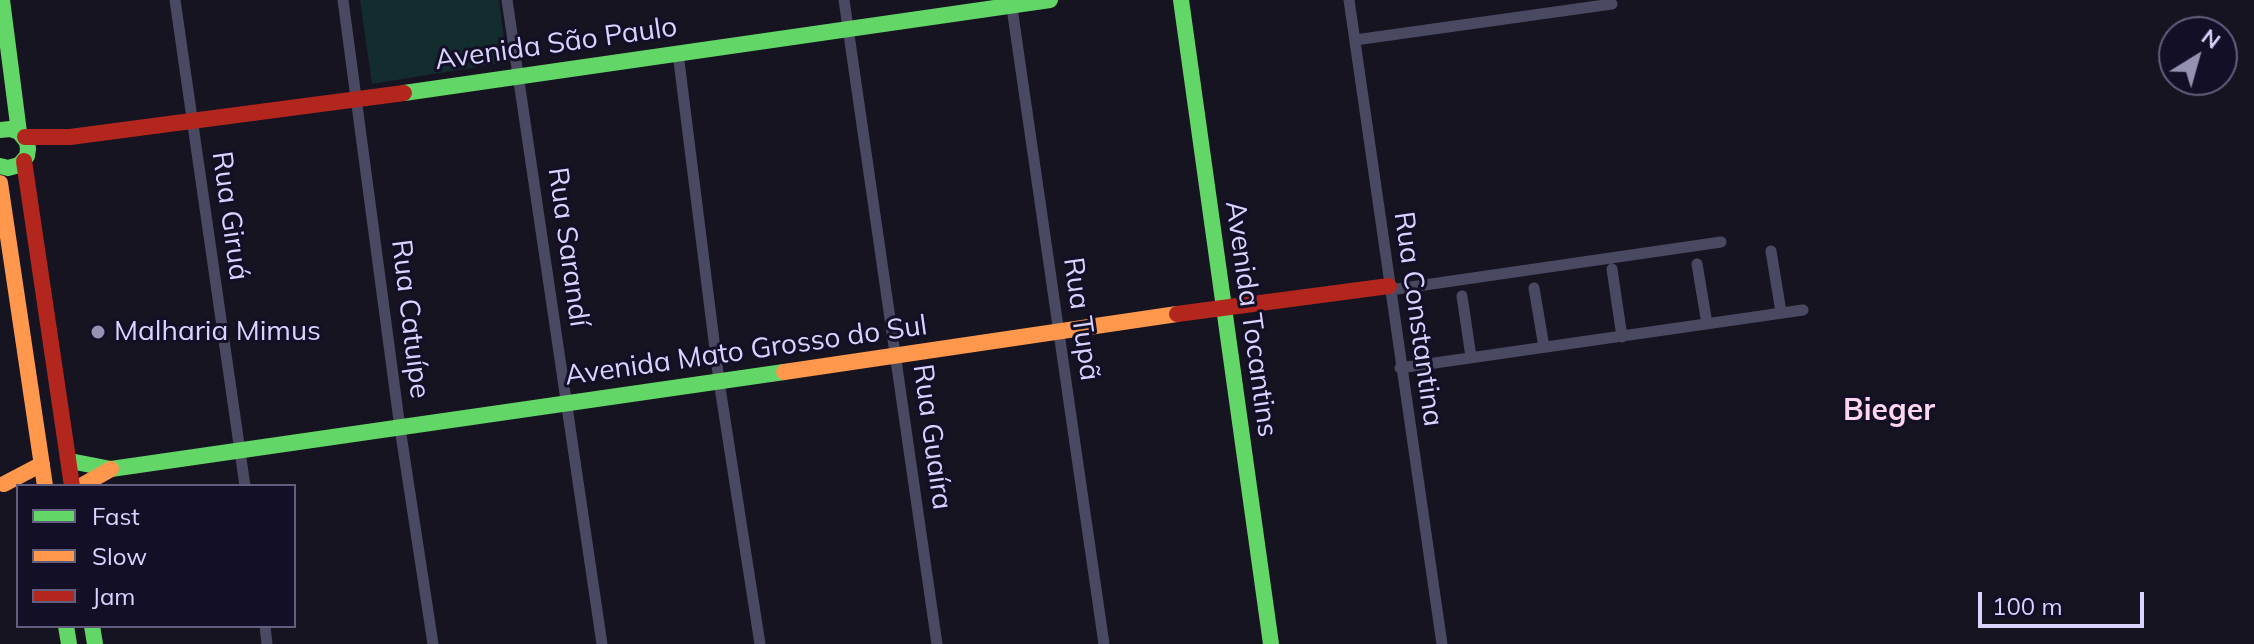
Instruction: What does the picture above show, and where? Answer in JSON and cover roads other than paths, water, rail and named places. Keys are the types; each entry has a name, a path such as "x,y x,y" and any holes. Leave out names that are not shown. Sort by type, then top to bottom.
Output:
{"street":[{"path":"2,0 22,135 28,146 25,159 72,484"},
{"name":"Rua Giruá","path":"175,0 245,484"},
{"name":"Rua Catuípe","path":"343,0 400,428 433,644"},
{"name":"Rua Sarandí","path":"507,0 602,644"},
{"name":"Rua Guaíra","path":"844,0 937,644"},
{"name":"Avenida São Paulo","path":"0,130 9,128 22,135 70,137 358,100 1011,3 1050,0"},
{"name":"Avenida Tocantins","path":"1181,0 1271,644"},
{"name":"Rua Constantina","path":"1349,0 1438,644"},
{"name":"Rua Tupã","path":"1011,3 1104,644"},
{"path":"1355,40 1612,4"},
{"path":"678,53 719,381 760,644"},
{"name":"Avenida São Paulo","path":"0,166 14,167 70,137"},
{"path":"0,183 45,484"},
{"path":"1389,288 1721,242"},
{"path":"1771,251 1781,312"},
{"path":"1697,264 1707,324"},
{"path":"1612,269 1622,337"},
{"name":"Avenida Mato Grosso do Sul","path":"111,469 1222,307 1389,288"},
{"path":"1534,288 1544,347"},
{"path":"1462,296 1471,357"},
{"path":"1400,368 1803,310"},
{"path":"70,461 111,469"},
{"path":"7,485 42,464"},
{"path":"85,484 111,469"}],"place":[{"name":"Malharia Mimus","path":"98,332"}],"district":[{"name":"Bieger","path":"1889,411"}]}
